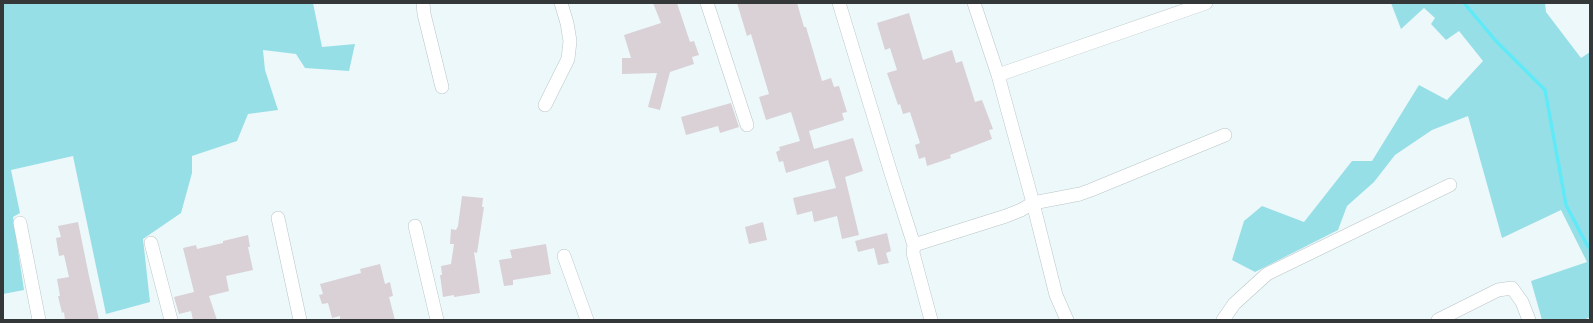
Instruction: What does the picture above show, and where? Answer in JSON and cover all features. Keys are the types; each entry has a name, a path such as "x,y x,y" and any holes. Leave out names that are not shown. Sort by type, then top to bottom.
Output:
{"street":[{"path":"423,3 424,14 442,87"},
{"path":"545,106 568,59 570,41 567,23 561,3"},
{"path":"707,3 747,125"},
{"path":"839,3 914,245 913,253 931,320"},
{"path":"974,3 998,75 1033,203 1056,295 1067,320"},
{"path":"998,75 1206,3"},
{"path":"914,245 1006,216 1033,203 1080,194 1225,135"},
{"path":"1223,320 1234,304 1267,274 1450,185"},
{"path":"278,218 300,320"},
{"path":"20,223 39,320"},
{"path":"415,226 437,320"},
{"path":"151,243 171,320"},
{"path":"564,256 587,320"},
{"path":"1438,320 1498,290 1512,288 1522,302 1529,320"}],"shaded area":[{"path":"3,3 313,3 322,47 355,44 349,71 305,68 296,54 263,50 265,70 278,110 248,114 237,141 192,156 192,173 181,213 143,239 150,302 106,314 73,156 11,170 20,213 13,217 24,290 3,294"},
{"path":"1391,3 1545,3 1546,12 1581,58 1590,52 1590,317 1584,320 1542,320 1531,281 1587,262 1561,210 1502,238 1468,116 1432,130 1395,155 1374,182 1347,206 1338,230 1255,272 1232,260 1244,221 1262,206 1304,222 1352,161 1372,161 1419,85 1447,100 1483,61 1459,31 1446,40 1431,24 1435,18 1424,8 1401,29"}],"building":[{"path":"653,3 677,3 690,42 694,41 699,55 692,57 694,64 670,72 660,110 648,107 657,73 622,74 622,58 631,58 624,35 661,23"},
{"path":"737,3 797,3 804,27 806,27 822,81 831,78 834,87 839,86 847,112 842,113 844,120 809,131 814,149 853,138 863,171 845,177 859,235 842,239 837,216 814,222 812,211 797,215 793,198 836,188 828,160 786,173 783,161 779,162 776,152 780,150 779,147 800,141 791,112 766,120 759,97 769,94 751,34 747,36"},
{"path":"909,13 923,60 952,50 956,63 962,61 975,102 982,100 993,129 989,130 992,139 950,155 951,158 927,166 925,157 919,159 915,145 920,143 910,112 903,114 900,104 898,105 887,73 897,70 890,48 885,50 877,23"},
{"path":"731,103 739,127 720,133 718,126 686,135 681,117"},
{"path":"462,196 483,198 482,207 484,207 477,253 474,252 480,293 443,297 440,275 442,275 441,266 451,264 454,244 450,244 451,229 456,230 458,226"},
{"path":"78,222 99,320 65,320 64,312 62,313 58,296 60,296 57,279 69,277 64,255 59,256 56,238 61,237 58,226"},
{"path":"763,222 767,240 749,244 745,227"},
{"path":"887,233 891,251 886,253 889,263 878,265 874,248 858,252 855,241"},
{"path":"248,235 250,247 248,247 253,270 226,276 229,291 209,296 217,320 193,320 191,311 179,314 174,297 194,292 183,248 196,245 197,249"},
{"path":"546,244 551,274 513,280 513,285 504,286 499,260 512,258 510,250"},
{"path":"380,264 385,284 390,282 393,296 389,297 395,320 340,320 340,316 332,318 328,303 322,304 319,295 323,294 320,284 361,273 360,269"}],"waterway":[{"path":"1464,3 1495,40 1545,90 1566,205 1590,248"}]}
